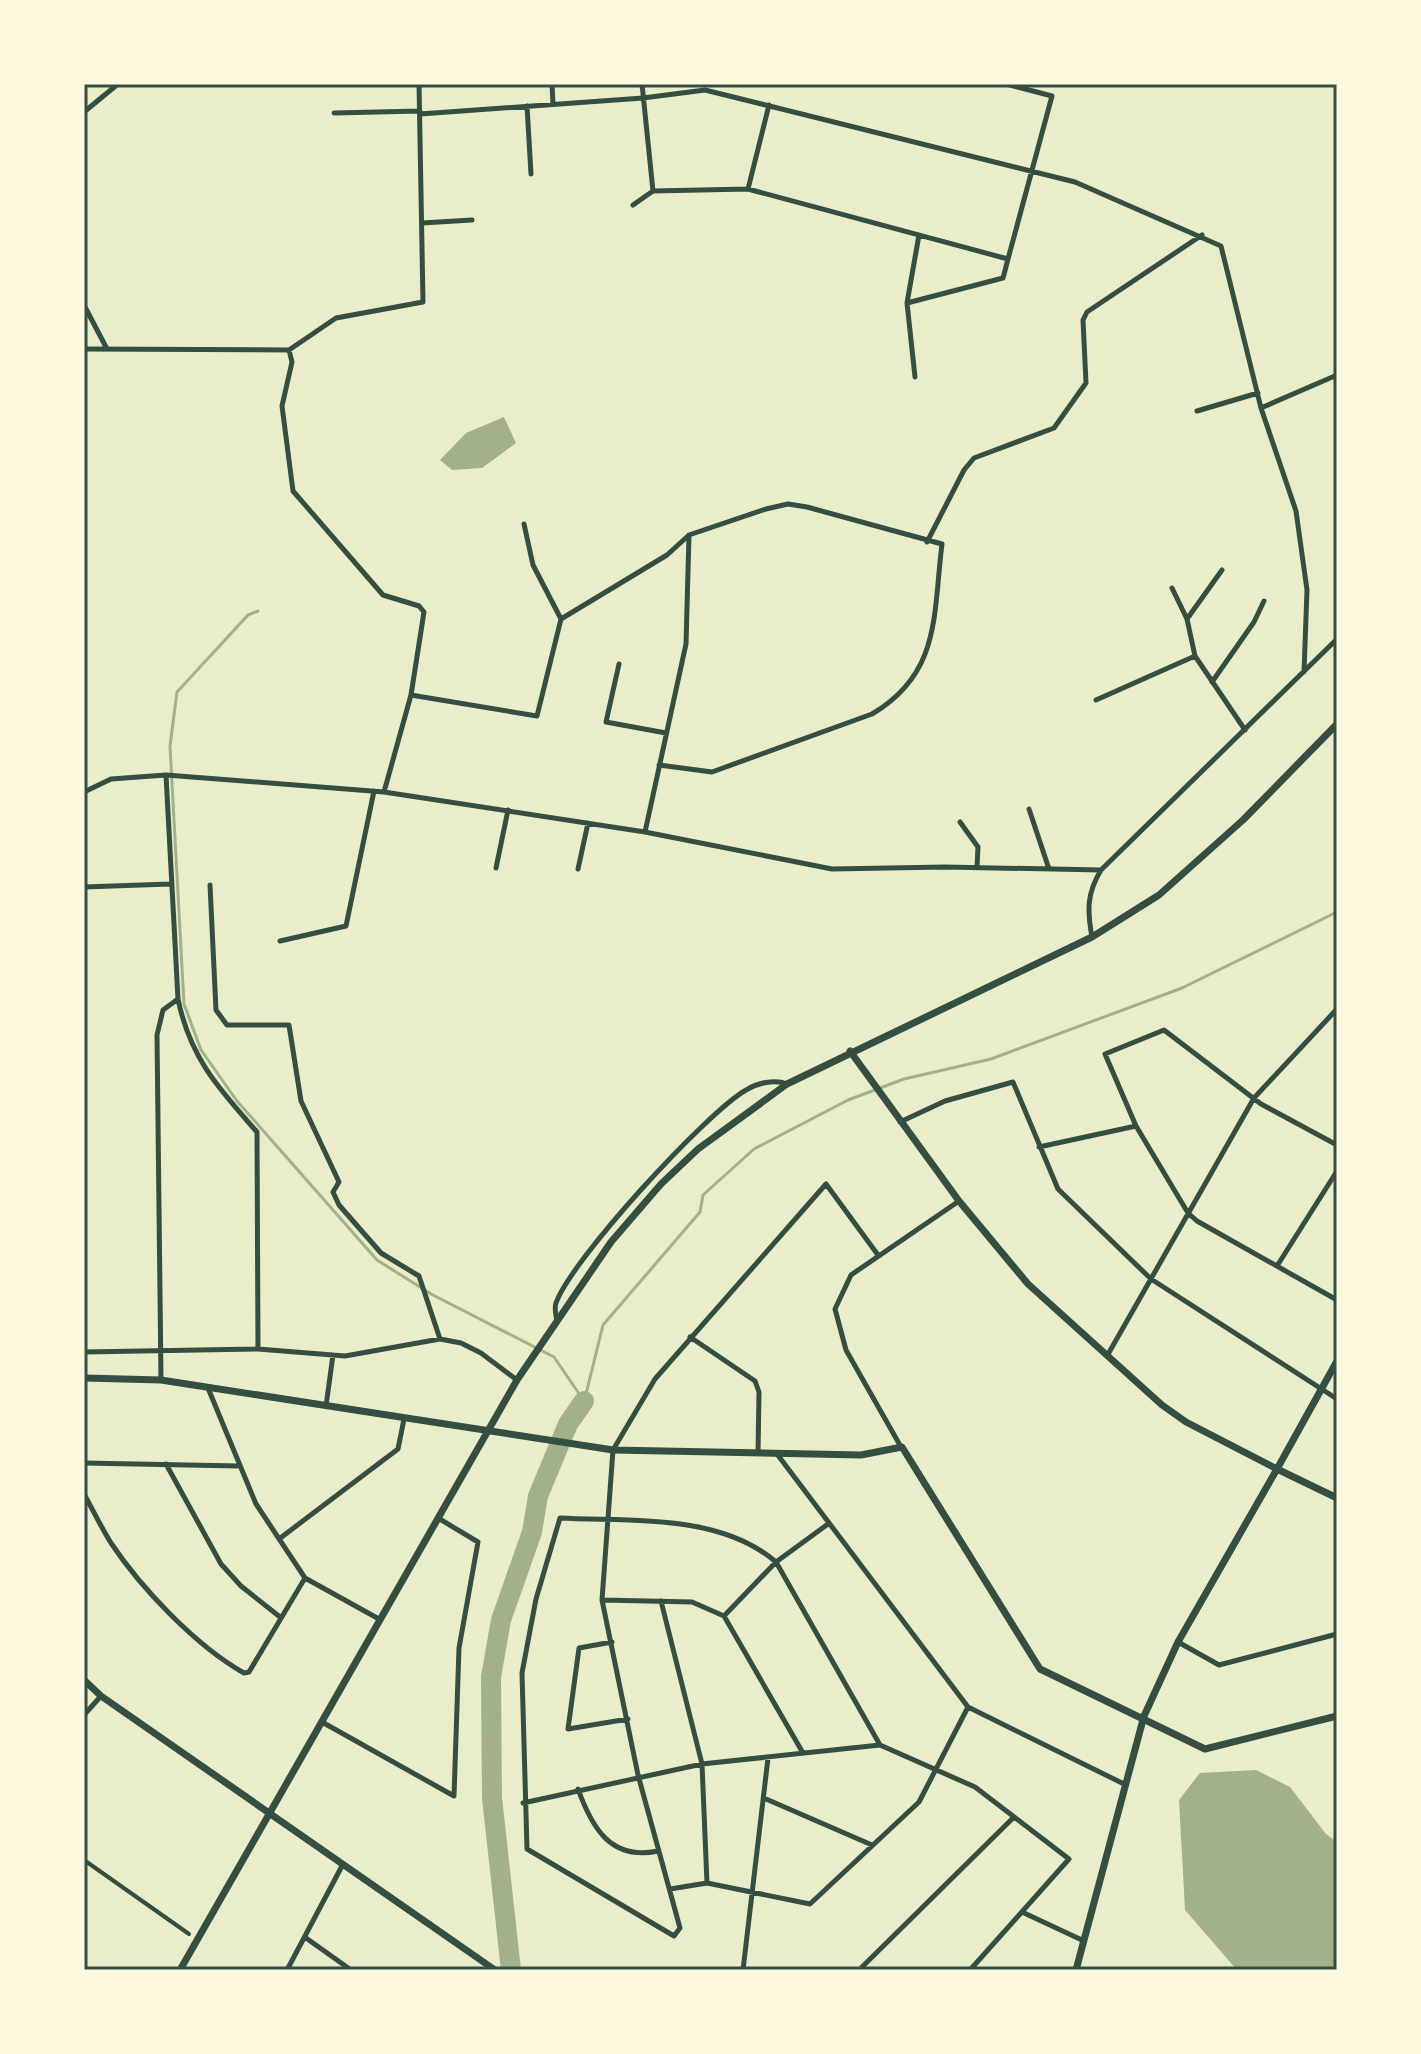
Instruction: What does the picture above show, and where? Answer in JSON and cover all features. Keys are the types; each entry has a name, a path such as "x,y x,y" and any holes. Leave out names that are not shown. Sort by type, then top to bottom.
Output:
{"street":[{"path":"84,112 118,84"},
{"path":"84,349 289,350 336,318 423,302 419,84"},
{"path":"552,84 553,104"},
{"path":"642,84 653,191"},
{"path":"907,303 1003,278 1052,96 1006,84"},
{"path":"334,113 527,106 643,98 705,90 1075,182 1202,235 1221,246 1261,408 1296,511 1307,590 1304,672"},
{"path":"748,189 769,105"},
{"path":"527,106 531,174"},
{"path":"633,205 653,191 748,189 1008,259"},
{"path":"422,223 472,220"},
{"path":"915,377 907,303 919,235"},
{"path":"927,542 964,470 974,458 1054,428 1086,383 1083,320 1087,312 1202,235"},
{"path":"84,305 107,349"},
{"path":"289,350 292,362 282,406 293,491 383,595 419,606 424,612 411,695 384,792"},
{"path":"1261,408 1337,375"},
{"path":"1197,411 1258,393"},
{"path":"561,619 667,555 689,535 788,504 942,544 930,631 919,673 907,690 872,714 712,772 659,765"},
{"path":"411,695 537,716 561,619 533,565 524,524"},
{"path":"645,832 686,644 689,535"},
{"path":"1187,619 1222,570"},
{"path":"1172,588 1187,619 1195,656 1245,730"},
{"path":"1212,682 1254,622 1264,601"},
{"path":"1092,937 1087,910 1090,887 1101,870 1337,639"},
{"path":"1096,700 1195,656"},
{"path":"619,664 606,722 666,733"},
{"path":"180,1970 517,1380 611,1242 661,1184 698,1149 787,1084 1092,937 1159,895 1243,820 1337,724"},
{"path":"84,792 96,783 111,779 168,775 384,792 645,832 832,869 977,867 1101,870"},
{"path":"168,775 170,884 178,999 185,1034 198,1059 257,1132 258,1349"},
{"path":"280,941 346,926 374,791"},
{"path":"1029,809 1049,869"},
{"path":"496,868 508,810"},
{"path":"960,822 978,847 977,867"},
{"path":"578,869 589,823"},
{"path":"84,887 170,884"},
{"path":"210,885 216,1010 227,1025 289,1025 301,1101 339,1182 333,1192 339,1205 381,1253 419,1276 440,1339"},
{"path":"161,1380 157,1035 163,1010 178,999"},
{"path":"1107,1357 1254,1098 1337,1009"},
{"path":"1337,1145 1254,1098 1160,1030 1105,1054 1136,1126 1188,1213 1337,1300"},
{"path":"850,1051 959,1201 1028,1284 1107,1357 1186,1422 1337,1498"},
{"path":"558,1322 555,1306 573,1272 658,1173 747,1089 777,1080 787,1084"},
{"path":"900,1122 945,1101 1013,1082 1058,1189 1151,1279 1337,1399"},
{"path":"1039,1147 1136,1126"},
{"path":"1277,1266 1337,1171"},
{"path":"878,1255 826,1184 655,1379 613,1450 607,1520 602,1600 638,1775 680,1928 674,1936 527,1849 523,1803 522,1673 536,1599 560,1518 607,1520 690,1524 756,1545 776,1562 880,1745"},
{"path":"959,1201 851,1275 835,1309 846,1350 902,1447 1040,1669 1144,1716 1205,1749 1337,1716"},
{"path":"690,1336 755,1381 759,1392 758,1453"},
{"path":"84,1352 258,1349 333,1355 440,1339 461,1343 481,1353 517,1380"},
{"path":"325,1406 333,1355"},
{"path":"1076,1970 1144,1716 1178,1642 1337,1361"},
{"path":"84,1378 161,1380 613,1450 861,1455 902,1447"},
{"path":"208,1387 256,1504 305,1578 379,1619"},
{"path":"279,1539 398,1449 404,1419"},
{"path":"777,1453 968,1707 1124,1784"},
{"path":"84,1463 239,1466"},
{"path":"166,1464 221,1564 241,1586 280,1617"},
{"path":"84,1494 109,1540 150,1593 238,1670 249,1672 305,1578"},
{"path":"322,1722 454,1796 459,1648 478,1542 437,1517"},
{"path":"724,1616 776,1562 828,1524"},
{"path":"602,1600 692,1602 724,1616 804,1753"},
{"path":"661,1601 702,1764 707,1883"},
{"path":"1178,1642 1219,1665 1337,1634"},
{"path":"612,1642 579,1648 568,1729 628,1719"},
{"path":"84,1680 101,1696 495,1970"},
{"path":"84,1715 101,1696"},
{"path":"670,1889 707,1883 810,1904 919,1802 968,1707"},
{"path":"523,1803 638,1775 702,1764 880,1745 975,1787 1069,1859 970,1970"},
{"path":"743,1970 750,1891 766,1799 768,1758"},
{"path":"578,1789 588,1817 611,1844 636,1856 658,1851"},
{"path":"766,1799 872,1845"},
{"path":"859,1970 1013,1818"},
{"path":"84,1860 189,1934"},
{"path":"287,1970 342,1866"},
{"path":"1022,1912 1084,1941"},
{"path":"306,1938 351,1970"}],"shaded area":[{"path":"504,417 516,443 482,468 452,470 440,460 466,433"},
{"path":"1256,1770 1290,1787 1326,1834 1337,1842 1337,1970 1237,1970 1185,1910 1179,1800 1200,1773"}],"waterway":[{"path":"258,611 248,615 177,692 170,746 184,1004 201,1050 237,1101 377,1260 431,1294 554,1357 584,1401"},
{"path":"585,1398 603,1325 700,1212 703,1195 754,1149 848,1100 904,1079 991,1059 1182,988 1337,912"},
{"path":"511,1970 492,1798 491,1677 501,1620 532,1532 538,1496 568,1424 584,1401"}]}
